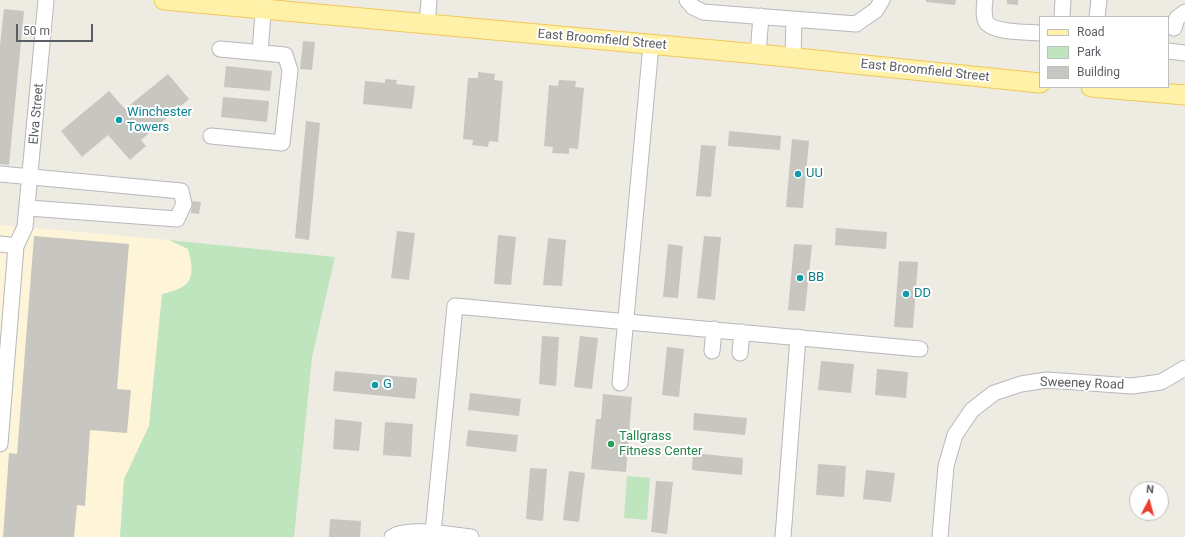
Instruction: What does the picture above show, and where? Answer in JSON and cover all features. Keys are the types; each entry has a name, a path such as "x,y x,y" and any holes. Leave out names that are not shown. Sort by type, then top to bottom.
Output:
{"main road":[{"name":"East Broomfield Street","path":"164,0 263,5 427,25 758,54 1039,82"},
{"path":"1103,88 1185,95"}],"street":[{"name":"Elva Street","path":"16,246 25,227 28,208 46,0"},
{"path":"427,25 429,0"},
{"path":"687,0 703,12 856,24 876,10 882,0"},
{"path":"985,0 984,17 991,26 999,29 1039,33"},
{"path":"1062,16 1063,0"},
{"path":"1097,16 1099,0"},
{"path":"260,53 263,5"},
{"path":"1176,28 1177,18 1185,12"},
{"path":"758,54 761,16"},
{"path":"793,58 794,19"},
{"path":"620,383 651,45"},
{"path":"211,136 282,143 290,70 285,55 220,49"},
{"path":"1169,51 1185,53"},
{"path":"0,174 181,192 184,204 177,219 28,208"},
{"path":"0,244 16,246 7,275 0,444"},
{"path":"433,533 455,306 920,348"},
{"path":"712,350 714,329"},
{"path":"740,353 742,332"},
{"path":"783,537 798,337"},
{"name":"Sweeney Road","path":"940,537 946,466 955,435 972,410 994,394 1021,384 1047,380 1132,386 1161,382 1185,368"},
{"path":"392,537 398,533 408,532 471,537"}],"shaded area":[{"path":"0,225 169,240 188,249 193,269 186,286 178,291 162,294 149,426 124,479 120,537 0,537"}],"green space":[{"path":"169,240 335,257 312,357 294,537 120,537 124,479 149,426 162,294 186,285 191,275 192,268 188,249"},
{"path":"627,476 650,478 647,520 624,518"}],"building":[{"path":"926,0 956,0 955,5 926,2"},
{"path":"1007,0 1018,0 1018,5 1007,4"},
{"path":"4,9 24,11 9,165 0,164 0,45"},
{"path":"303,41 315,42 312,70 300,69"},
{"path":"226,66 272,71 270,91 224,87"},
{"path":"478,72 495,74 494,80 503,81 498,142 489,141 488,147 472,145 473,140 463,139 468,78 478,78"},
{"name":"Winchester Towers","path":"168,74 189,99 141,140 146,146 130,160 108,135 82,157 61,131 109,91 125,109"},
{"path":"385,79 397,80 396,84 415,86 412,109 363,104 365,81 385,83"},
{"path":"559,80 576,81 575,87 584,88 578,149 569,148 569,154 552,153 553,147 544,146 549,85 558,86"},
{"path":"223,97 269,101 267,122 221,117"},
{"path":"306,121 320,123 309,240 295,238"},
{"path":"729,131 781,136 780,150 728,146"},
{"name":"UU","path":"792,139 809,141 803,208 786,207"},
{"path":"701,145 716,146 711,197 696,196"},
{"path":"192,201 201,202 199,214 191,213"},
{"path":"836,228 887,232 886,249 835,245"},
{"path":"397,231 415,233 409,280 391,278"},
{"path":"498,235 516,237 511,285 494,284"},
{"path":"34,236 129,244 117,389 131,390 127,433 90,430 85,506 77,505 74,537 3,537 9,453 17,454"},
{"path":"704,236 721,237 715,300 697,298"},
{"path":"548,238 566,240 562,286 543,285"},
{"path":"668,244 683,246 678,298 663,297"},
{"name":"BB","path":"794,244 812,245 805,311 788,310"},
{"name":"DD","path":"899,261 918,262 913,328 894,327"},
{"path":"542,336 559,337 556,386 539,384"},
{"path":"580,336 598,338 592,389 574,387"},
{"path":"667,347 684,349 679,397 662,395"},
{"path":"821,361 854,364 851,393 818,390"},
{"path":"877,369 908,372 906,398 875,395"},
{"name":"G","path":"335,371 417,378 415,399 333,391"},
{"path":"470,393 521,399 519,416 468,410"},
{"name":"Tallgrass Fitness Center","path":"603,394 632,397 626,472 591,469 596,419 601,419"},
{"path":"694,413 747,418 745,435 693,430"},
{"path":"335,419 362,422 359,451 333,449"},
{"path":"385,422 413,424 411,457 383,455"},
{"path":"468,430 518,435 516,452 466,446"},
{"path":"693,453 743,458 742,475 692,470"},
{"path":"818,464 846,466 844,497 816,495"},
{"path":"530,468 547,469 543,521 526,519"},
{"path":"866,470 895,473 891,502 863,499"},
{"path":"569,471 585,473 579,522 563,520"},
{"path":"656,481 673,482 667,534 651,532"},
{"path":"330,519 361,521 360,537 329,537"}],"place":[{"name":"Winchester Towers","path":"119,120"},
{"name":"UU","path":"798,174"},
{"name":"BB","path":"800,278"},
{"name":"DD","path":"906,294"},
{"name":"G","path":"375,385"},
{"name":"Tallgrass Fitness Center","path":"611,444"}]}
